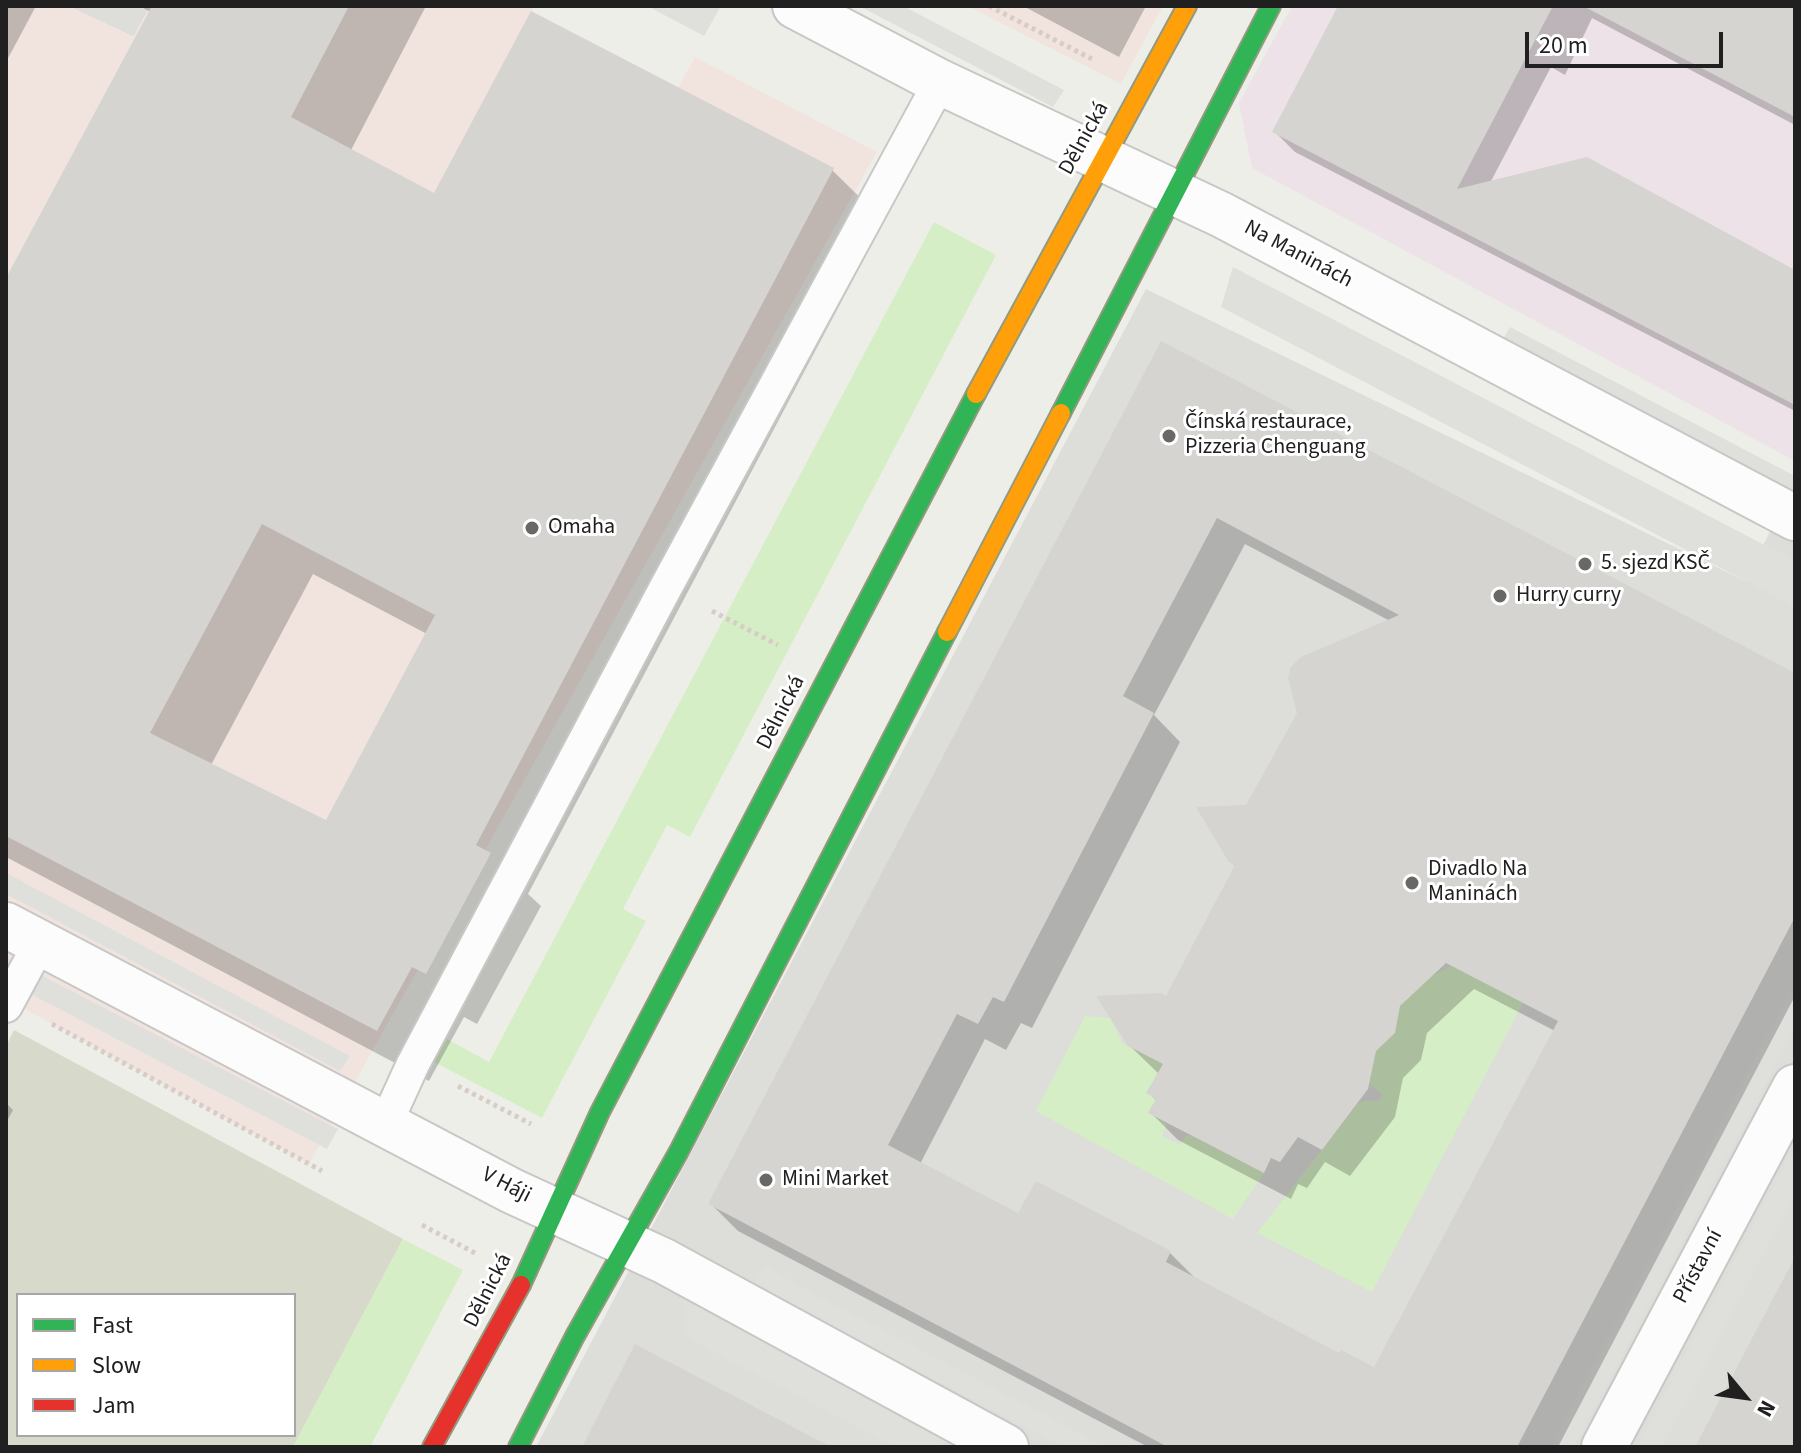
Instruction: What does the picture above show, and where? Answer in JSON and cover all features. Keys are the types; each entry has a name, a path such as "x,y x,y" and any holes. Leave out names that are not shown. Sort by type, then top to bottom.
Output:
{"street":[{"name":"Na Maninách","path":"795,6 940,82 1174,193 1795,518"},
{"name":"Dělnická","path":"432,1447 513,1302 600,1112 1101,158 1187,6"},
{"path":"518,1447 964,606 1271,6"},
{"name":"V Háji","path":"23,934 512,1191 628,1243 1006,1447"},
{"name":"Přístavní","path":"1604,1447 1795,1087"}],"lane":[{"path":"386,1123 413,1064 666,587 940,82"},
{"path":"8,1004 23,934"}],"path":[{"path":"989,6 1043,34"},
{"path":"666,587 790,651"},
{"path":"8,1004 322,1171"},
{"path":"453,1084 545,1130"},
{"path":"422,1225 479,1255"}],"shaded area":[{"path":"6,6 68,6 133,37 150,6 534,6 433,197 606,218 695,57 877,152 309,1164 10,1001 6,1007"},
{"path":"68,6 150,6 134,37"},
{"path":"647,6 721,6 704,36"},
{"path":"859,6 903,6 1064,90 1053,107"},
{"path":"967,6 1163,6 1121,84"},
{"path":"1292,6 1795,6 1795,461 1252,168 1239,103"},
{"path":"1233,267 1795,561 1795,607 1221,307"},
{"path":"1146,289 1745,581 1795,482 1795,1447 536,1447"},
{"path":"1510,327 1795,476 1795,496 1501,343"},
{"path":"6,873 350,1056 340,1071 6,894"},
{"path":"6,957 338,1129 327,1149 6,981"},
{"path":"1795,983 1795,1028 1574,1447 1550,1447"},
{"path":"14,1030 403,1239 293,1447 6,1447 6,1046"},
{"path":"1795,1144 1795,1194 1662,1447 1637,1447"},
{"path":"764,1266 1106,1447 1063,1447 753,1285"},
{"path":"685,1289 979,1447 895,1447 684,1336"}],"green space":[{"path":"934,222 996,255 690,837 667,825 623,909 646,921 542,1118 432,1061 445,1038 489,1062"},
{"path":"1451,966 1472,976 1533,984 1372,1292 1257,1233 1359,1102 1380,1100 1382,1094 1367,1081 1373,1067 1368,1054 1395,1031 1397,1020 1392,1010 1416,991 1420,982"},
{"path":"1085,1016 1110,1018 1123,1044 1163,1064 1147,1093 1156,1099 1148,1113 1167,1124 1162,1136 1180,1145 1187,1134 1264,1173 1233,1219 1036,1111"},
{"path":"403,1239 463,1270 370,1447 293,1447"}],"building":[{"path":"152,6 349,6 291,117 434,193 531,11 834,168 476,845 491,853 426,974 412,967 377,1031 6,836 6,278","holes":["262,524 435,615 326,820 150,733"]},
{"path":"1338,6 1553,6 1457,189 1587,157 1795,270 1795,405 1272,132"},
{"path":"1583,6 1795,6 1795,117"},
{"path":"1161,341 1795,673 1795,917 1517,1447 1168,1447 708,1204","holes":["1217,518 1399,615 1301,657 1291,667 1288,678 1297,713 1246,805 1196,807 1229,862 1235,865 1166,996 1161,993 1096,996 1128,1046 1163,1064 1146,1093 1156,1099 1148,1113 1264,1173 1271,1158 1280,1162 1298,1137 1322,1150 1368,1089 1376,1051 1395,1033 1400,1006 1446,963 1558,1021 1374,1367 1341,1350 1339,1353 1166,1262 1171,1251 1036,1181 1018,1213 888,1145 957,1014 978,1024 993,997 1004,1002 1154,713 1123,696"]},
{"path":"1795,1257 1795,1447 1695,1447"},
{"path":"635,1344 831,1447 582,1447"}],"traffic: fast":[{"path":"1061,413 1271,6"},
{"path":"521,1285 600,1112 976,394"},
{"path":"518,1447 575,1336 678,1153 947,632"}],"traffic: slow":[{"path":"976,394 1187,6"},
{"path":"947,632 1061,413"}],"traffic: jam":[{"path":"432,1447 521,1285"}],"place":[{"name":"Čínská restaurace, Pizzeria Chenguang","path":"1169,436"},
{"name":"Omaha","path":"532,528"},
{"name":"5. sjezd KSČ","path":"1585,564"},
{"name":"Hurry curry","path":"1500,596"},
{"name":"Divadlo Na Maninách","path":"1412,883"},
{"name":"Mini Market","path":"766,1180"}]}
